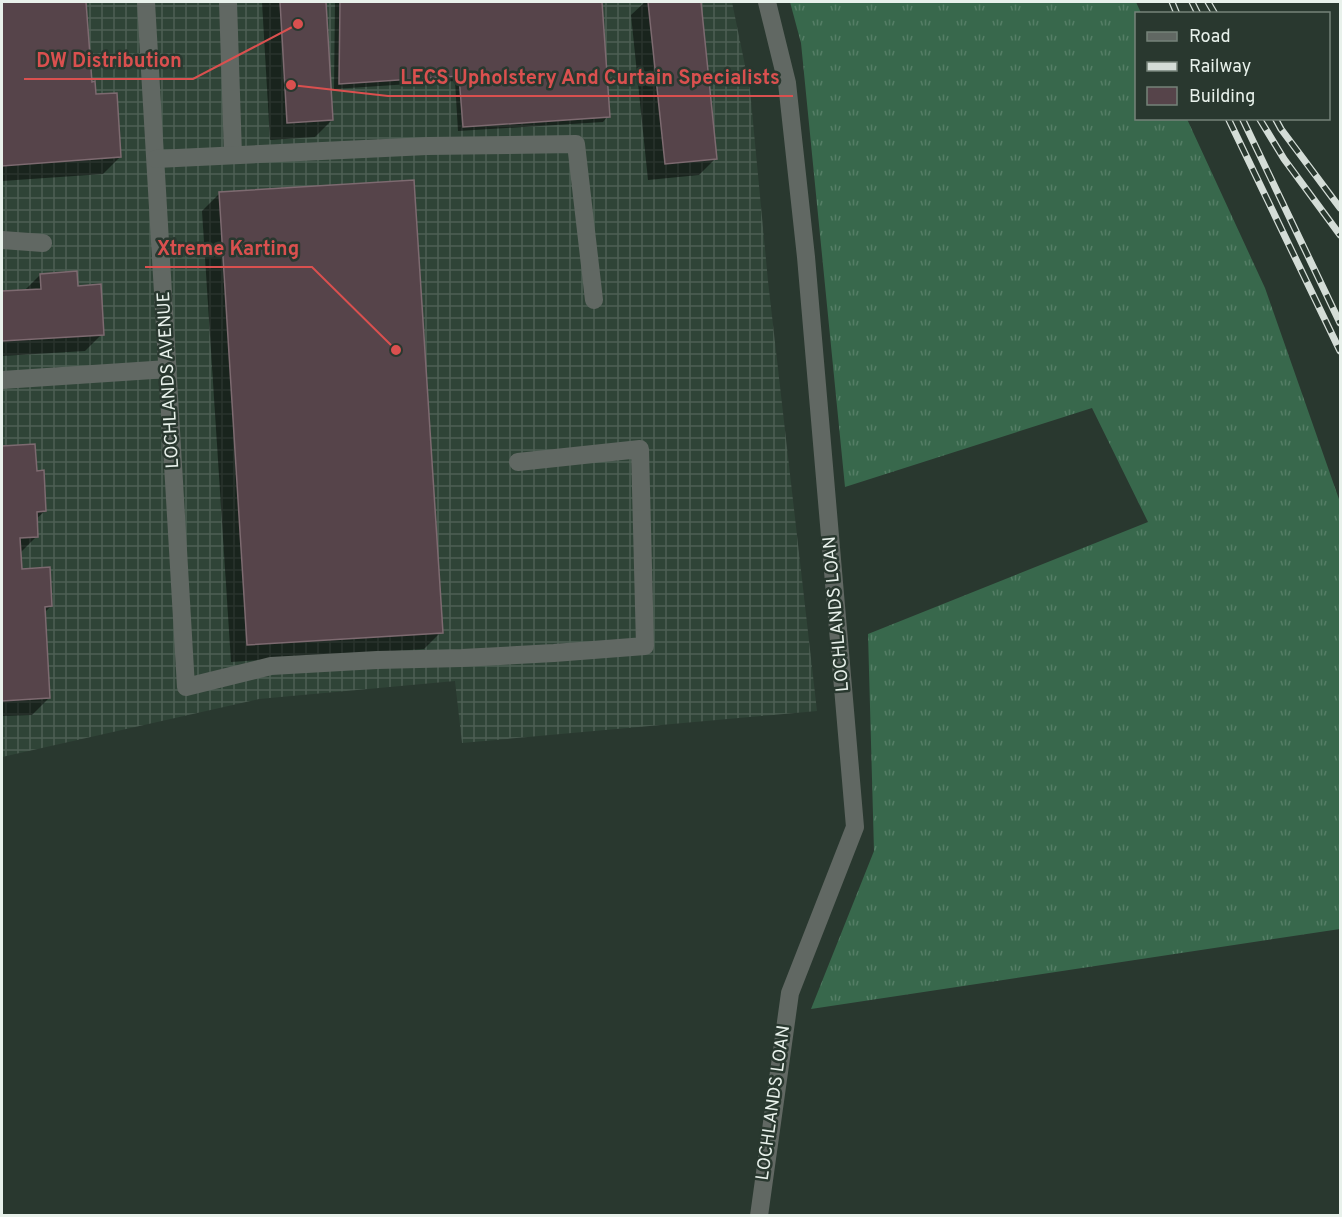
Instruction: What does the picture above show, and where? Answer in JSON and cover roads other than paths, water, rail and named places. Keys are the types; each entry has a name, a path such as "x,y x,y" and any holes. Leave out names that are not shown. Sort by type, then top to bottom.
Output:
{"street":[{"name":"LOCHLANDS AVENUE","path":"146,2 186,687 271,666 532,654 645,646 640,449 518,462"},
{"path":"228,2 233,155"},
{"name":"LOCHLANDS LOAN","path":"759,1215 790,993 855,827 804,245 787,83 767,2"},
{"path":"156,159 427,146 576,144 594,300"},
{"path":"2,240 43,243"},
{"path":"2,380 168,369"}],"railway":[{"path":"1172,2 1176,12"},
{"path":"1192,2 1197,12"},
{"path":"1208,2 1214,12"},
{"path":"1229,120 1340,351"},
{"path":"1243,120 1340,323"},
{"path":"1260,120 1284,159 1340,235"},
{"path":"1276,120 1340,208"}],"place":[{"name":"DW Distribution","path":"298,24"},
{"name":"LECS Upholstery And Curtain Specialists","path":"291,85"},
{"name":"Xtreme Karting","path":"396,350"}]}
